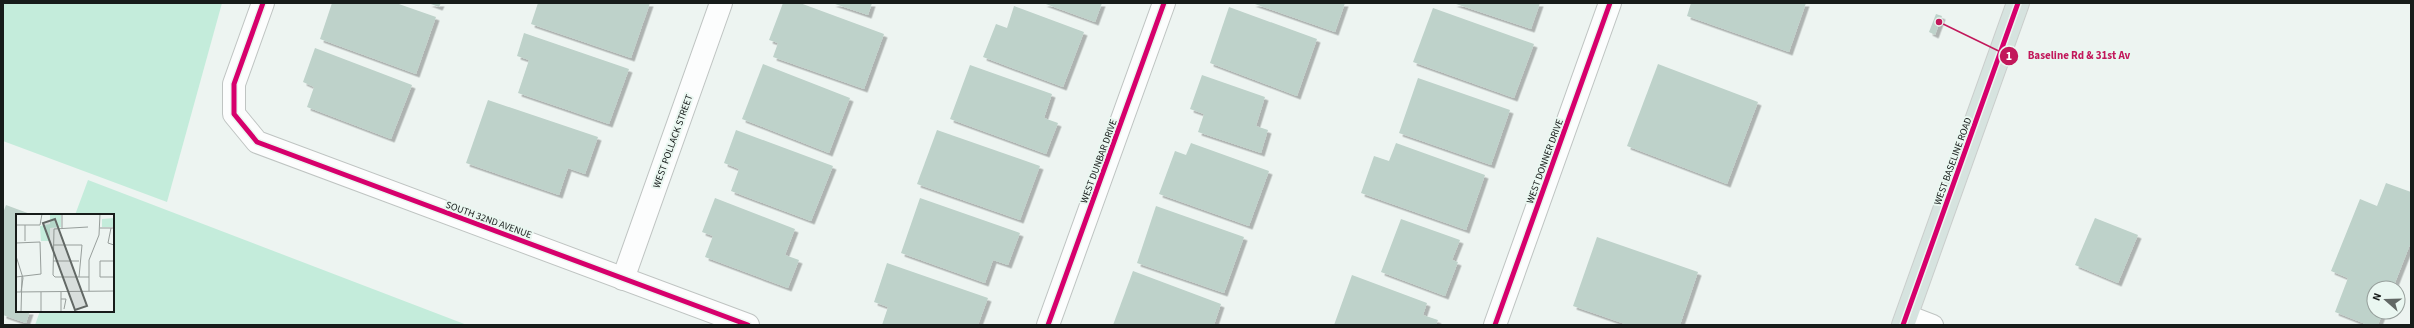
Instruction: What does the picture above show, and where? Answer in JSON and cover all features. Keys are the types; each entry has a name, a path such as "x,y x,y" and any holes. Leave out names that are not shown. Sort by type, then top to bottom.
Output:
{"main road":[{"name":"WEST BASELINE ROAD","path":"1905,320 2018,3"}],"street":[{"name":"SOUTH 32ND AVENUE","path":"263,3 234,84 234,114 257,142 748,325"},
{"name":"WEST POLLACK STREET","path":"623,279 721,3"},
{"name":"WEST DUNBAR DRIVE","path":"1048,325 1164,3"},
{"name":"WEST DONNER DRIVE","path":"1495,325 1610,3"}],"lane":[{"path":"1905,320 1933,325"}],"green space":[{"path":"3,3 222,3 167,202 3,141"},
{"path":"88,180 467,325 35,325 40,312 114,312 114,214 75,214"}],"building":[{"path":"332,3 396,3 436,17 416,74 320,39"},
{"path":"428,3 441,3 439,7"},
{"path":"538,3 650,3 631,58 531,24"},
{"path":"783,3 800,3 884,34 864,89 773,57 778,43 769,40"},
{"path":"832,3 872,3 868,15"},
{"path":"1043,3 1102,3 1095,22"},
{"path":"1252,3 1345,3 1335,32"},
{"path":"1453,3 1540,3 1531,29"},
{"path":"1691,3 1806,3 1789,52 1687,16"},
{"path":"1014,6 1084,32 1063,87 983,57 996,24 1007,28"},
{"path":"1229,7 1317,39 1297,96 1210,63"},
{"path":"1433,8 1534,44 1514,98 1413,62"},
{"path":"1936,14 1942,16 1935,35 1929,32"},
{"path":"524,33 629,69 609,124 518,93 529,60 517,56"},
{"path":"315,48 412,85 391,139 307,107 314,87 303,82"},
{"path":"763,64 850,98 829,153 742,119"},
{"path":"1658,64 1758,102 1727,184 1627,146"},
{"path":"970,65 1052,94 1044,118 1058,123 1046,154 950,119"},
{"path":"1202,75 1265,97 1256,126 1268,130 1261,153 1198,132 1204,114 1190,109"},
{"path":"1418,78 1510,110 1491,165 1399,133"},
{"path":"488,100 598,137 585,174 568,168 559,195 466,163"},
{"path":"736,130 833,166 811,221 731,191 739,169 724,163"},
{"path":"937,130 1040,166 1020,220 917,184"},
{"path":"1191,143 1269,171 1249,226 1159,194 1175,151 1186,155"},
{"path":"1396,143 1485,175 1466,230 1361,193 1374,156 1389,161"},
{"path":"2386,183 2411,192 2411,242 2396,280 2366,280 2366,320 2380,320 2378,325 2368,325 2335,312 2348,278 2331,271 2360,199 2377,206"},
{"path":"715,198 795,229 785,255 799,260 788,288 705,257 713,236 702,232"},
{"path":"920,198 1020,233 1008,265 993,260 985,283 901,253"},
{"path":"6,205 30,214 16,214 16,312 30,312 26,323 3,315 3,213"},
{"path":"1156,206 1244,237 1224,293 1137,263"},
{"path":"2095,218 2138,235 2118,283 2075,265"},
{"path":"1401,219 1460,240 1452,260 1458,262 1445,296 1381,272"},
{"path":"1597,237 1698,272 1680,325 1628,325 1573,306"},
{"path":"887,263 988,298 978,325 882,325 888,307 874,302"},
{"path":"1133,271 1221,304 1214,325 1113,325"},
{"path":"1352,275 1427,303 1423,315 1438,320 1436,325 1334,325"}],"cycle path":[{"path":"263,3 234,84 234,114 257,142 748,325"},
{"path":"1048,325 1164,3"},
{"path":"1495,325 1610,3"},
{"path":"1903,325 2018,3"}],"place":[{"name":"Baseline Rd & 31st Av","path":"1939,22"}]}
